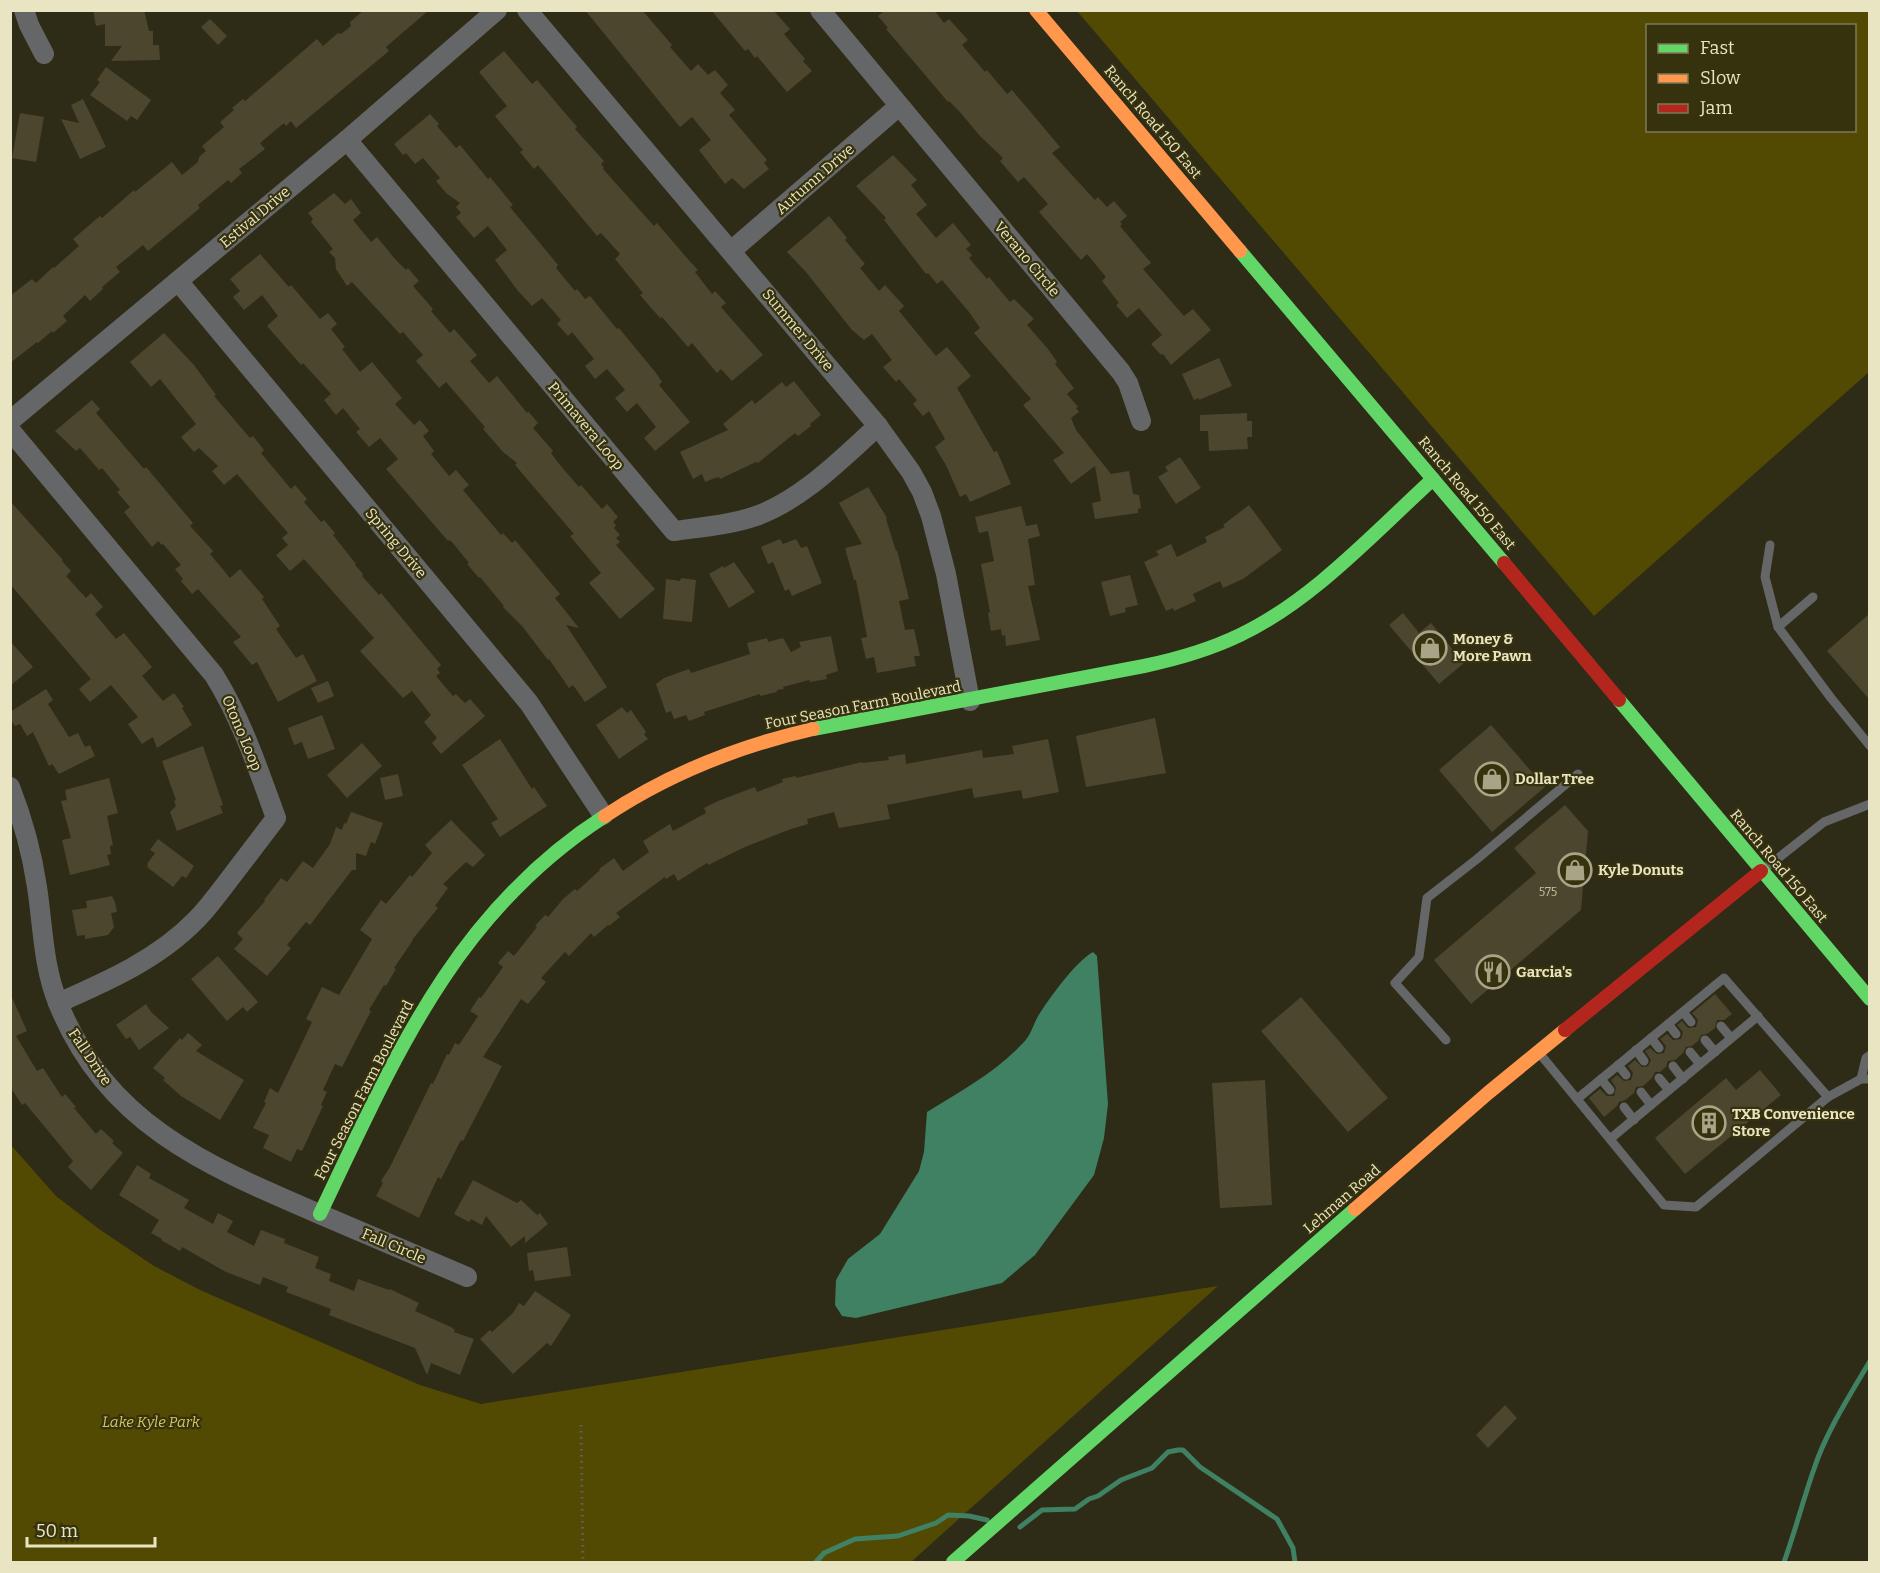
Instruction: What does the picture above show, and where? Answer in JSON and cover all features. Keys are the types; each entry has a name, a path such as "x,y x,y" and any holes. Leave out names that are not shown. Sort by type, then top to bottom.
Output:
{"street":[{"path":"24,10 44,54"},
{"name":"Estival Drive","path":"10,421 347,140 497,10"},
{"name":"Summer Drive","path":"527,10 878,426 911,472 931,516 946,574 970,701"},
{"name":"Verano Circle","path":"820,10 1121,372 1128,383 1141,421"},
{"name":"Ranch Road 150 East","path":"1036,10 1869,999"},
{"name":"Autumn Drive","path":"731,251 898,106"},
{"name":"Primavera Loop","path":"347,140 674,531 729,523 756,516 778,506 818,479 878,426"},
{"name":"Spring Drive","path":"178,281 529,702 603,815"},
{"name":"Otono Loop","path":"10,430 214,675 225,692 246,736 276,818 212,902 178,937 138,965 58,1003"},
{"name":"Four Season Farm Boulevard","path":"320,1214 411,1028 452,964 507,897 561,846 603,815 676,775 755,744 825,727 1155,664 1221,644 1251,630 1297,601 1433,479"},
{"name":"Fall Drive","path":"10,787 24,824 31,854 48,970 58,1003 91,1063 108,1085 147,1123 169,1140 220,1170 320,1214"},
{"name":"Lehman Road","path":"953,1563 1480,1100 1761,871"},
{"name":"Fall Circle","path":"320,1214 467,1277"}],"lane":[{"path":"1770,545 1764,576 1778,627 1869,746"},
{"path":"1778,627 1813,597"},
{"path":"1446,1040 1395,983 1419,957 1427,898 1578,774"},
{"path":"1761,871 1824,822 1869,804"},
{"path":"1577,1099 1724,978 1828,1097"},
{"path":"1699,999 1707,1008"},
{"path":"1683,1012 1691,1022"},
{"path":"1610,1139 1758,1016"},
{"path":"1668,1024 1676,1035"},
{"path":"1721,1026 1731,1038"},
{"path":"1651,1038 1659,1048"},
{"path":"1705,1040 1715,1052"},
{"path":"1636,1050 1644,1061"},
{"path":"1539,1052 1664,1205 1696,1207 1828,1097 1865,1079 1866,1058 1869,1055"},
{"path":"1690,1052 1700,1064"},
{"path":"1618,1065 1626,1075"},
{"path":"1673,1066 1683,1078"},
{"path":"1659,1078 1669,1090"},
{"path":"1601,1079 1610,1090"},
{"path":"1641,1092 1651,1105"},
{"path":"1624,1107 1634,1120"}],"path":[{"path":"581,1425 583,1563"}],"green space":[{"path":"1077,11 1869,11 1869,372 1594,616"},
{"name":"Lake Kyle Park","path":"10,1144 56,1196 99,1229 154,1266 200,1290 420,1385 481,1404 1218,1286 911,1562 11,1562"}],"shaded area":[{"path":"1093,952 1097,956 1108,1104 1104,1138 1094,1175 1035,1255 1002,1283 856,1318 842,1316 835,1305 836,1280 848,1259 880,1234 919,1171 924,1152 927,1112 978,1080 1013,1053 1026,1040 1037,1018 1062,982 1078,964"}],"building":[{"path":"93,10 144,10 149,31 153,31 153,45 159,45 160,60 111,61 122,46 105,46 105,24 96,26"},
{"path":"364,10 429,10 386,47 389,51 296,128 291,121 286,126 284,123 260,143 265,149 239,169 242,173 231,183 228,180 198,205 200,208 148,251 143,245 116,267 120,272 90,301 85,295 63,316 67,321 10,363 10,296 32,279 36,283 79,246 73,239 172,162 182,175 198,162 199,157 206,151 202,146 224,127 220,122 234,110 232,108 243,99 245,101 317,39 323,46 338,33 341,34 351,26 350,22"},
{"path":"585,10 642,10 691,71 698,64 708,75 715,70 728,85 720,93 735,110 729,115 767,160 764,163 769,169 744,189 732,178 725,184 699,150 711,140 692,117 680,127"},
{"path":"711,10 773,10 790,29 784,34 812,71 787,92 757,56 755,58 748,49 745,51"},
{"path":"885,10 934,10 944,23 949,19 968,40 962,45 985,72 987,70 1007,94 1012,90 1060,147 1052,153 1095,200 1098,197 1107,207 1114,201 1127,216 1120,222 1122,224 1120,226 1151,263 1143,269 1184,316 1193,309 1211,330 1171,365 1151,344 1162,335 1139,308 1127,318 1116,305 1119,303 1102,281 1106,277 1087,254 1081,260 1039,212 1048,204 1024,177 1018,182 1000,161 1003,158 948,102 886,29 888,28 878,16"},
{"path":"210,19 227,36 218,45 201,27"},
{"path":"504,51 532,84 537,80 577,127 575,129 604,161 601,164 603,169 654,226 657,223 698,270 695,272 712,294 715,291 726,303 721,307 763,355 732,381 721,369 717,373 692,343 688,347 662,317 660,318 640,295 643,293 615,259 620,254 601,233 597,236 538,165 534,169 520,152 523,150 495,116 507,106 479,72"},
{"path":"106,67 151,100 137,120 131,116 127,121 90,95 100,82 97,80"},
{"path":"83,99 106,147 80,159 61,119 79,123 71,105"},
{"path":"20,113 44,117 36,162 12,158"},
{"path":"430,114 456,148 460,145 513,205 510,207 558,265 556,268 575,291 577,289 585,299 590,296 617,329 619,328 656,373 662,382 659,385 690,422 655,451 644,438 656,427 637,403 627,412 615,398 625,390 607,369 595,379 585,366 594,359 572,332 568,336 557,324 561,320 542,298 532,306 518,291 495,260 507,250 488,226 474,238 456,217 461,213 456,207 460,203 446,193 436,181 440,178 423,158 415,164 394,144"},
{"path":"893,155 917,180 911,185 927,205 916,214 936,238 953,223 971,245 966,249 972,255 969,258 1010,302 1014,299 1034,319 1027,325 1048,349 1057,362 1055,364 1074,388 1067,394 1078,407 1076,408 1079,412 1071,418 1076,430 1111,474 1129,471 1133,494 1139,495 1141,508 1138,509 1138,513 1095,519 1092,503 1101,501 1095,466 1071,484 1053,460 1064,453 1023,405 1031,399 974,333 980,328 969,312 942,280 937,284 928,273 926,274 884,220 886,218 856,186"},
{"path":"334,193 345,204 351,199 361,213 353,220 371,242 377,237 395,259 406,270 408,268 419,281 413,286 450,333 454,329 477,355 470,361 489,383 497,376 538,423 533,428 579,487 581,485 602,509 607,504 618,517 613,522 616,525 614,528 620,535 616,538 620,542 616,545 655,589 620,619 589,583 601,573 570,536 574,534 515,465 517,463 503,452 483,429 485,427 446,382 439,388 416,361 423,355 403,332 400,334 352,282 347,286 336,269 335,258 329,252 333,249 311,222 313,219 308,213"},
{"path":"829,216 865,264 860,268 879,291 885,285 904,306 899,311 936,356 947,347 971,376 957,388 994,452 997,451 1011,484 970,502 966,494 960,497 935,447 945,439 929,411 923,416 913,404 917,400 899,379 896,382 883,367 892,360 872,334 864,340 852,330 787,252"},
{"path":"260,254 320,319 328,313 337,324 331,329 345,347 342,349 360,372 372,362 402,398 395,404 414,425 420,420 429,431 423,436 434,451 431,454 449,476 456,470 469,485 463,490 501,535 503,533 512,543 515,540 560,594 555,598 579,628 566,625 607,687 585,702 573,685 569,688 549,659 467,564 469,563 452,542 448,541 386,469 398,459 380,438 369,447 356,432 360,429 343,408 336,415 324,400 331,394 303,363 301,365 267,326 278,316 262,295 244,310 233,297 240,291 230,279"},
{"path":"164,333 194,365 216,395 214,396 250,438 253,436 264,450 261,453 291,489 295,485 307,499 304,502 321,522 324,520 335,533 333,535 356,564 362,576 379,595 381,593 441,665 437,669 440,673 436,676 453,696 456,694 465,703 470,699 485,716 441,754 432,743 437,738 424,722 431,715 412,691 403,698 360,651 374,638 304,559 290,571 276,555 288,545 282,538 288,533 237,474 224,485 212,471 218,466 199,448 194,452 181,437 196,424 160,379 151,387 130,362"},
{"path":"1219,358 1232,386 1194,400 1182,374"},
{"path":"794,381 821,415 810,424 811,426 798,436 795,433 758,463 720,479 719,477 705,482 702,474 693,479 680,452 728,430 723,424 752,400 755,404 782,382 786,387"},
{"path":"92,400 100,409 96,413 193,523 190,526 213,551 210,554 230,578 240,569 264,597 262,599 280,626 276,629 296,658 303,654 317,681 278,702 257,662 252,665 233,642 241,637 198,589 192,594 181,581 183,579 175,569 181,565 163,544 158,541 152,547 124,512 130,507 117,492 120,490 102,468 99,470 80,448 76,451 55,431"},
{"path":"1247,413 1247,421 1252,421 1252,437 1247,437 1248,449 1209,451 1208,431 1200,431 1200,415"},
{"path":"1180,457 1201,488 1176,504 1158,477 1168,471 1165,467"},
{"path":"868,487 887,518 897,550 909,599 899,601 905,630 914,629 920,656 914,656 916,666 877,673 874,657 866,659 861,638 867,637 856,580 854,580 845,548 862,544 839,503"},
{"path":"10,501 63,560 71,571 66,576 86,598 91,593 103,607 95,614 116,639 124,633 152,667 142,676 163,701 174,693 184,707 182,708 192,725 157,748 153,737 142,744 128,724 138,717 111,685 90,702 79,689 91,679 10,584"},
{"path":"1249,505 1282,550 1243,579 1223,588 1220,581 1193,594 1196,601 1174,611 1173,608 1166,611 1144,562 1159,555 1156,551 1171,544 1177,557 1207,542 1205,537 1225,527 1223,525"},
{"path":"1021,506 1026,526 1037,524 1040,536 1028,539 1035,585 1028,586 1040,640 1006,646 1005,635 1002,636 1001,629 991,631 988,613 990,612 981,564 994,561 988,531 979,533 975,517"},
{"path":"780,539 783,544 796,539 801,548 807,546 822,583 792,596 789,589 785,591 773,562 768,564 761,547"},
{"path":"734,562 755,592 729,608 709,574"},
{"path":"1130,575 1138,605 1125,608 1126,612 1110,616 1101,582"},
{"path":"681,578 696,580 692,622 663,619 666,579 680,581"},
{"name":"Money & More Pawn","path":"1403,613 1419,633 1431,623 1464,663 1439,684 1389,625"},
{"path":"1869,614 1869,699 1827,651"},
{"path":"831,636 838,671 826,675 827,679 810,682 809,680 783,687 784,689 777,690 777,692 760,696 760,694 704,712 705,715 689,721 686,715 674,719 671,711 666,713 656,684 664,678 689,669 691,673 750,654 747,643 767,638 768,642 783,638 791,652 801,647 799,642"},
{"path":"10,641 33,667 10,686"},
{"path":"328,681 334,696 318,703 311,688"},
{"path":"46,689 53,700 48,704 69,737 78,733 85,747 90,745 95,756 59,774 52,764 49,766 33,732 27,736 20,724 15,726 10,719 10,712"},
{"path":"622,707 627,713 631,710 646,732 644,734 648,739 619,759 596,725"},
{"path":"322,715 335,749 308,759 302,742 294,745 288,728"},
{"path":"1155,718 1166,773 1086,787 1076,736"},
{"name":"Dollar Tree","path":"1491,725 1545,787 1492,832 1439,770"},
{"path":"500,739 532,789 534,787 547,806 500,837 491,823 498,819 462,765"},
{"path":"1048,739 1059,792 1023,799 1021,790 974,798 972,788 887,805 890,819 839,828 834,812 807,819 808,824 745,847 708,865 707,863 678,881 674,874 666,879 665,877 616,913 620,917 609,926 594,937 591,933 569,956 565,952 541,978 546,982 528,1004 521,999 483,1057 502,1066 463,1141 461,1140 441,1179 438,1177 419,1218 376,1196 383,1183 381,1181 447,1054 449,1055 455,1043 459,1045 478,1016 470,1011 503,967 498,963 508,951 514,956 545,915 548,917 563,899 575,889 577,891 614,858 623,871 649,852 643,841 670,824 673,831 706,813 704,808 718,801 755,787 757,792 783,782 782,779 796,776 796,778 862,762 889,760 888,757 905,754 906,764 982,750 983,758 1014,754 1012,746"},
{"path":"362,743 382,766 347,798 327,775"},
{"path":"203,746 223,805 220,806 223,813 177,831 170,812 176,806 174,801 176,800 162,761"},
{"path":"398,774 403,796 385,800 380,778"},
{"path":"109,778 118,813 107,816 113,845 110,846 111,854 107,855 110,865 70,875 62,840 71,838 61,801 67,800 65,790"},
{"path":"1565,805 1588,831 1581,910 1471,1004 1434,960 1536,873 1514,848"},
{"path":"351,812 383,823 375,844 371,842 366,856 356,853 356,870 352,870 310,925 306,922 287,945 291,948 267,976 234,949 243,939 237,933 265,901 281,878 287,882 303,861 313,868 330,844 336,827 342,830"},
{"path":"451,820 485,855 473,867 466,862 443,884 448,888 435,906 438,908 412,940 394,968 396,969 386,986 384,985 369,1010 371,1011 342,1067 335,1064 323,1090 327,1092 321,1105 323,1106 302,1151 297,1149 291,1162 263,1148 269,1135 253,1128 266,1103 264,1102 270,1088 278,1093 312,1022 306,1019 322,987 339,995 372,939 360,930 381,900 386,904 432,853 425,845"},
{"path":"158,839 194,866 186,878 182,876 173,887 147,867 155,853 150,850"},
{"path":"112,896 117,912 111,913 114,927 108,935 85,939 85,935 77,936 72,910 87,908 86,901"},
{"path":"218,956 258,1002 247,1012 243,1007 227,1021 191,979"},
{"path":"10,993 27,1031 16,1036 37,1071 43,1068 62,1097 65,1094 96,1134 101,1129 123,1153 91,1190 68,1167 73,1161 25,1103 22,1105 10,1087"},
{"path":"1715,994 1732,1014 1724,1020 1717,1020 1715,1028 1701,1035 1692,1046 1686,1047 1675,1060 1668,1061 1666,1067 1660,1072 1655,1072 1643,1086 1636,1087 1634,1093 1619,1102 1604,1117 1589,1098 1600,1089 1607,1096 1614,1096 1616,1088 1611,1080 1617,1075 1624,1081 1631,1080 1633,1073 1628,1066 1635,1060 1642,1067 1648,1066 1651,1060 1645,1051 1650,1048 1657,1054 1664,1053 1666,1046 1660,1039 1667,1034 1673,1040 1681,1039 1683,1032 1677,1025 1682,1021 1688,1028 1696,1027 1698,1020 1692,1013"},
{"path":"1301,997 1388,1098 1348,1132 1261,1031"},
{"path":"146,1004 151,1012 169,1028 139,1050 130,1037 126,1039 116,1025"},
{"path":"188,1033 202,1045 196,1051 244,1080 220,1120 181,1096 153,1068 180,1038 182,1040"},
{"name":"TXB Convenience Store","path":"1760,1070 1781,1095 1685,1174 1655,1138 1726,1078 1736,1090"},
{"path":"1265,1080 1272,1205 1220,1208 1212,1083"},
{"path":"137,1165 151,1174 149,1178 189,1200 184,1208 213,1224 218,1213 233,1221 227,1232 254,1246 261,1230 285,1239 284,1243 319,1257 315,1268 331,1274 329,1281 354,1291 358,1279 390,1289 419,1303 415,1311 451,1327 455,1330 454,1332 474,1339 460,1375 431,1363 427,1375 415,1348 329,1315 331,1309 286,1292 288,1287 263,1277 260,1285 226,1272 182,1247 180,1251 161,1240 151,1233 159,1220 119,1195"},
{"path":"473,1180 517,1203 521,1200 537,1215 540,1213 548,1224 525,1243 525,1236 511,1247 486,1216 482,1225 471,1219 469,1222 454,1214"},
{"path":"567,1247 571,1276 535,1281 533,1270 529,1271 527,1253"},
{"path":"535,1291 571,1315 551,1346 547,1343 513,1374 480,1339 490,1330 492,1332 513,1313 519,1303 524,1306"},
{"path":"1505,1405 1517,1418 1488,1448 1476,1435"}],"waterway":[{"path":"1784,1562 1819,1456 1839,1414 1870,1361"},
{"path":"1020,1527 1042,1510 1075,1509 1121,1480 1152,1468 1168,1452 1183,1450 1200,1467 1277,1519 1293,1548 1295,1562"},
{"path":"816,1562 824,1553 855,1539 898,1536 936,1523 948,1515 987,1520"}],"traffic: fast":[{"path":"1240,251 1504,563"},
{"path":"813,729 1144,666 1217,645 1267,621 1317,585 1433,479"},
{"path":"1619,700 1870,999"},
{"path":"320,1214 403,1046 434,993 468,944 507,897 552,855 605,816"},
{"path":"953,1562 1355,1209"}],"traffic: slow":[{"path":"1036,10 1240,251"},
{"path":"605,816 654,787 705,763 758,744 813,729"},
{"path":"1355,1209 1488,1093 1565,1030"}],"traffic: jam":[{"path":"1504,563 1619,700"},
{"path":"1565,1030 1761,871"}],"place":[{"name":"Money & More Pawn","path":"1430,648"},
{"name":"Dollar Tree","path":"1492,779"},
{"name":"Kyle Donuts","path":"1575,870"},
{"name":"Garcia's","path":"1493,972"},
{"name":"TXB Convenience Store","path":"1709,1123"}]}
